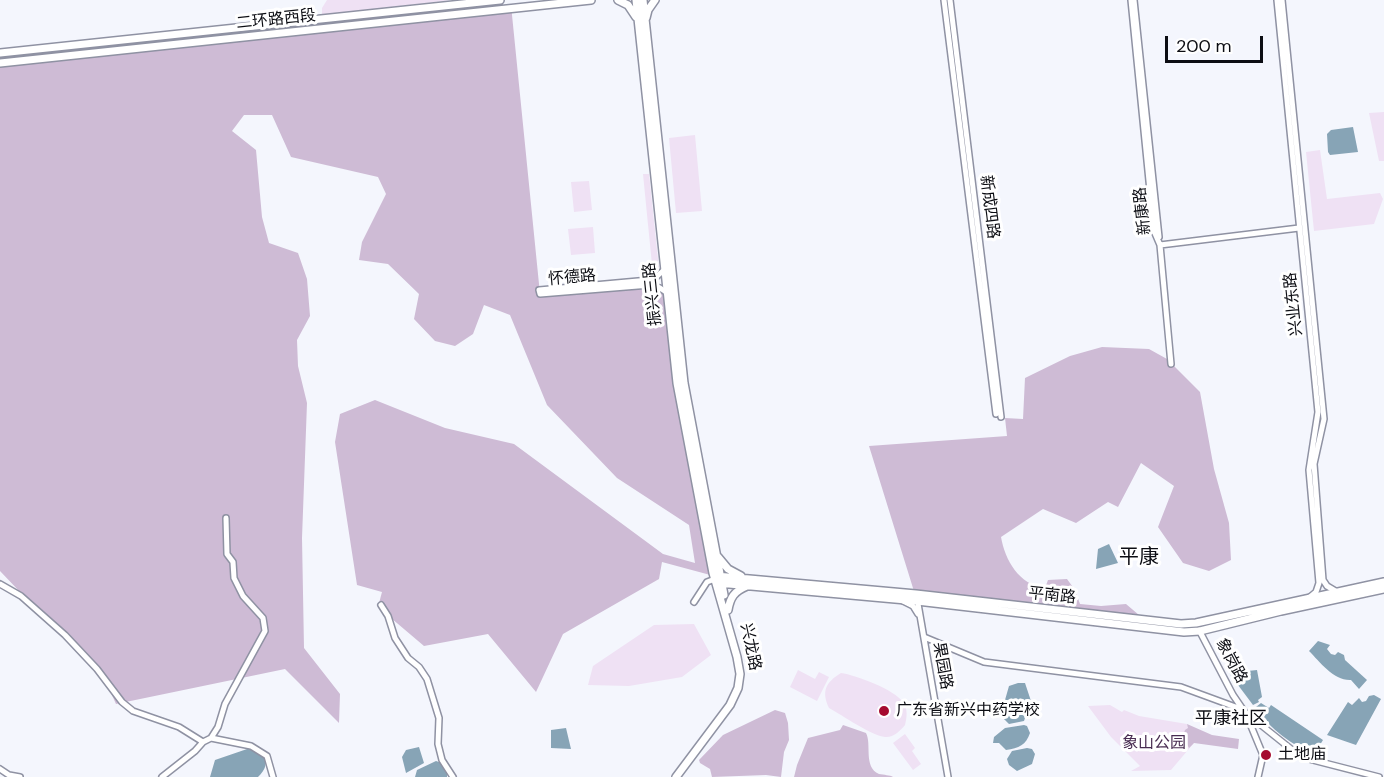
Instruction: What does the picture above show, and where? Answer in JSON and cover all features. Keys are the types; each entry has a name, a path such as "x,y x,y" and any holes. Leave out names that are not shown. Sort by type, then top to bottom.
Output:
{"main road":[{"name":"二环路西段","path":"0,53 500,0"},
{"name":"二环路西段","path":"0,63 591,0"},
{"path":"618,0 628,5 638,19"},
{"name":"振兴三路","path":"636,0 666,292 673,314 716,552 717,579"},
{"name":"振兴三路","path":"643,0 673,314 677,383 696,489 717,579"},
{"path":"645,23 648,10 655,0"},
{"path":"716,552 728,569 749,583 734,593 728,610"},
{"name":"平南路","path":"717,579 899,600 917,598 938,604 1184,632 1200,631 1384,589"},
{"name":"兴龙路","path":"680,777 731,710 741,692 743,672 728,610 717,579"},
{"name":"兴龙路","path":"675,777 730,705 738,688 739,667 717,579"},
{"name":"平南路","path":"749,583 1181,624 1196,623 1384,582"}],"street":[{"name":"新成四路","path":"944,0 998,416 950,0"},
{"name":"新康路","path":"1132,0 1154,231 1160,245 1171,364"},
{"name":"兴业东路","path":"1277,0 1318,412 1309,470 1319,583 1316,592 1306,599"},
{"name":"兴业东路","path":"1282,0 1324,419 1314,464 1323,580 1327,586 1337,592"},
{"path":"1160,245 1299,228"},
{"name":"怀德路","path":"664,270 649,280 539,290 540,294 650,285 666,292"},
{"path":"212,738 225,704 265,631 263,618 243,596 234,578 233,562 227,554 226,518"},
{"path":"694,602 707,582 717,579"},
{"path":"0,584 21,596 65,635 97,669 122,702 133,711 179,727 203,742"},
{"name":"果园路","path":"917,598 948,777"},
{"path":"899,600 913,606 921,620"},
{"path":"381,604 388,616 395,638 408,658 419,667 426,680 439,718 438,744 442,760 453,777"},
{"path":"921,620 921,614 926,606 938,604"},
{"name":"象岗路","path":"1196,623 1246,714 1263,754 1258,777"},
{"path":"924,637 984,662 1181,687 1241,709 1301,757 1379,777"},
{"path":"162,777 203,742 212,738 252,746 267,756 273,777"},
{"path":"0,770 20,777"}],"green space":[{"path":"327,0 452,0 322,15 322,8"},
{"path":"1384,112 1384,161 1379,161 1369,113"},
{"path":"695,135 702,211 676,213 669,138"},
{"path":"1320,150 1327,199 1380,193 1383,199 1374,224 1314,231 1306,152"},
{"path":"643,174 649,174 659,268 653,275"},
{"path":"589,181 592,210 574,212 571,182"},
{"path":"593,227 595,253 571,255 568,229"},
{"path":"694,624 711,655 682,677 629,686 588,685 593,666 654,625"},
{"path":"798,670 815,679 819,672 829,677 817,701 790,687"},
{"path":"841,673 875,684 899,697 905,705 907,716 905,725 899,732 891,736 879,736 829,708 825,697 826,688"},
{"name":"象山公园","path":"1110,705 1122,712 1124,710 1139,716 1187,724 1194,743 1171,770 1131,771 1140,766 1111,737 1088,706"},
{"path":"905,734 915,748 912,751 921,764 913,770 893,743"}],"shaded area":[{"path":"511,5 540,294 650,285 666,292 679,390 714,576 662,562 659,579 563,634 536,692 488,634 424,646 378,607 382,592 357,585 335,442 340,414 375,400 445,428 514,444 663,554 695,563 689,525 617,478 547,405 510,315 484,305 473,334 455,346 435,341 414,319 419,294 388,264 359,260 362,242 386,194 378,177 291,157 272,115 244,115 232,131 256,150 262,217 269,243 298,253 307,279 310,316 297,340 298,366 307,403 302,538 304,648 340,694 339,723 285,669 116,704 106,682 0,571 0,62"},
{"path":"1102,347 1149,349 1167,359 1200,392 1214,469 1229,523 1231,560 1209,571 1183,563 1158,527 1174,486 1141,463 1118,507 1108,502 1076,523 1043,509 1001,537 1010,562 1021,577 1028,582 1045,588 1048,580 1067,579 1075,590 1080,604 1101,606 1126,604 1139,615 1133,626 917,601 869,446 1007,436 1005,418 1023,419 1025,378 1070,356"},
{"path":"775,710 785,713 788,723 789,740 784,752 781,777 766,775 712,777 710,769 699,760 723,735"},
{"path":"1187,724 1212,735 1239,739 1238,749 1194,743 1189,748 1183,736 1188,728"},
{"path":"843,725 866,733 869,761 874,771 893,777 794,777 808,738 840,730"}],"water":[{"path":"1353,127 1358,152 1330,155 1327,134 1331,130"},
{"path":"1109,544 1118,563 1096,569 1098,549"},
{"path":"1318,641 1330,645 1327,649 1331,654 1335,655 1338,652 1344,655 1345,660 1367,680 1359,689 1351,680 1333,674 1309,651"},
{"path":"1257,670 1262,697 1253,705 1229,673"},
{"path":"1025,683 1031,701 1024,721 1009,724 1002,717 1003,707 1009,686"},
{"path":"1374,695 1381,699 1356,745 1327,735 1348,702 1352,705 1359,698 1362,702"},
{"path":"1261,703 1269,708 1271,705 1323,740 1315,753 1290,742 1275,730 1256,710"},
{"path":"1024,725 1030,733 1021,745 1006,750 999,743 993,743 994,737 1005,728"},
{"path":"566,728 571,749 551,748 551,730"},
{"path":"419,747 424,763 406,773 402,757 406,750"},
{"path":"250,748 264,754 265,767 258,777 210,777 215,760"},
{"path":"1032,749 1035,754 1032,764 1017,771 1009,765 1007,759 1012,751"},
{"path":"436,761 442,763 447,777 415,777 417,770"}],"place":[{"name":"广东省新兴中药学校","path":"884,711"},
{"name":"土地庙","path":"1266,755"}],"district":[{"name":"平康","path":"1139,558"},
{"name":"平康社区","path":"1231,719"}]}
